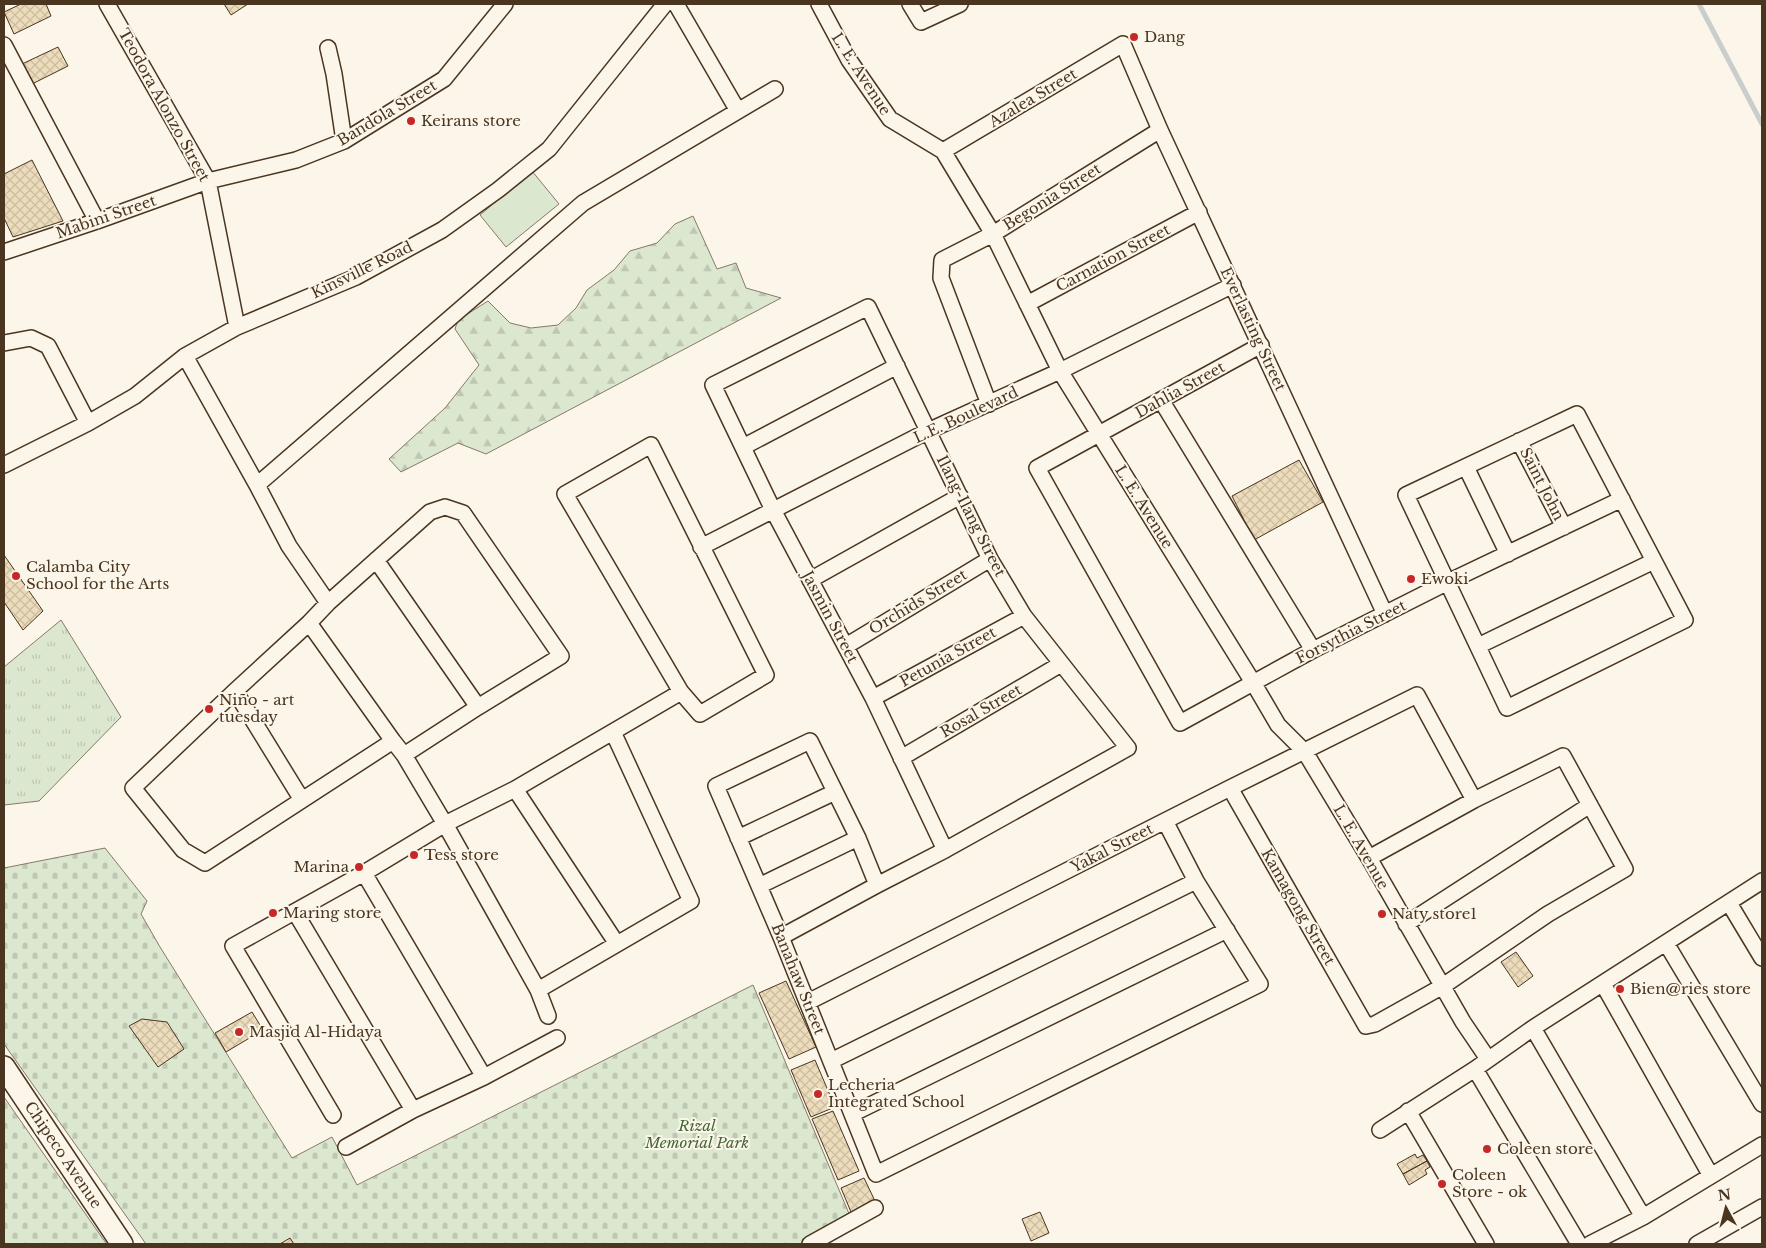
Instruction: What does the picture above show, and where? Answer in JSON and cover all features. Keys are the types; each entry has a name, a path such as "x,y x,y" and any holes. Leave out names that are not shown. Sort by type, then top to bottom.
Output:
{"main road":[{"name":"Chipeco Avenue","path":"4,1067 122,1244"}],"street":[{"name":"Teodora Alonzo Street","path":"107,4 208,181 237,327"},
{"name":"Bandola Street","path":"208,181 296,160 344,141 444,79 505,4"},
{"name":"Kinsville Road","path":"4,466 134,396 185,356 237,327 356,277 442,230 498,190 549,149 665,4"},
{"path":"676,4 738,111"},
{"name":"L. E. Avenue","path":"818,4 849,60 890,120 943,151 993,234 1060,371 1098,435 1254,684 1278,726 1305,752 1369,858 1463,1022 1488,1059"},
{"path":"910,4 921,22 960,4"},
{"name":"Azalea Street","path":"943,151 1122,44"},
{"name":"Everlasting Street","path":"1122,44 1160,130 1385,614"},
{"path":"328,48 334,74 344,141"},
{"path":"5,51 97,221"},
{"path":"257,485 583,203 775,89"},
{"name":"Begonia Street","path":"989,404 941,278 942,260 993,234 1160,130"},
{"name":"Mabini Street","path":"4,252 208,181"},
{"name":"Carnation Street","path":"1027,304 1199,212"},
{"name":"L.E. Boulevard","path":"701,547 928,431 1060,371 1233,285"},
{"name":"Ilang-Ilang Street","path":"713,385 868,307 990,559 1024,616 1128,748 945,850"},
{"path":"4,343 31,338 48,346 88,422"},
{"name":"Dahlia Street","path":"1254,684 1180,723 1036,468 1261,345"},
{"path":"185,356 289,546 328,603"},
{"path":"743,447 897,366"},
{"name":"Jasmin Street","path":"713,385 773,510 873,698 945,850"},
{"path":"1161,400 1313,650"},
{"path":"1577,414 1685,620 1507,708 1406,495 1466,467 1577,414"},
{"name":"Saint John","path":"1520,442 1564,527"},
{"path":"651,445 766,675 700,714 681,692 565,494 651,445"},
{"path":"1466,467 1508,554"},
{"path":"810,580 960,496"},
{"name":"Forsythia Street","path":"1254,684 1313,650 1448,582 1622,499"},
{"path":"393,741 205,863 183,850 133,788 328,603 430,512 445,507 463,513 560,656 404,756"},
{"name":"Orchids Street","path":"846,646 990,559"},
{"path":"376,560 478,707"},
{"path":"1478,646 1654,561"},
{"name":"Petunia Street","path":"873,698 1024,616"},
{"path":"309,623 404,756 445,824 538,990 548,1016"},
{"name":"Rosal Street","path":"901,758 1061,664"},
{"path":"235,691 302,800"},
{"path":"334,1115 233,946 364,873 445,824 516,789 681,692"},
{"name":"Yakal Street","path":"808,1002 1417,695 1474,800"},
{"path":"538,990 691,901 613,732"},
{"name":"Banahaw Street","path":"835,792 810,741 716,786 808,1002 876,1174 1260,984 1227,930"},
{"path":"1369,858 1474,800 1563,756 1625,870 1548,914 1443,986"},
{"name":"Kamagong Street","path":"1230,788 1366,1026 1375,1024 1443,986"},
{"path":"516,789 617,944"},
{"path":"738,838 835,792 858,838 877,885"},
{"path":"1406,924 1590,805"},
{"path":"852,1114 1227,930 1196,881 1165,821"},
{"path":"758,886 858,838"},
{"path":"781,937 945,850"},
{"path":"364,873 484,1077"},
{"path":"831,1061 1196,881"},
{"path":"1380,1130 1475,1069 1533,1028 1762,881"},
{"path":"1729,903 1762,958"},
{"path":"295,912 413,1110"},
{"path":"1666,943 1762,1104"},
{"path":"1603,984 1711,1176"},
{"path":"1533,1028 1643,1217"},
{"path":"346,1147 413,1110 484,1077 557,1038"},
{"path":"1475,1069 1579,1244"},
{"path":"1408,1111 1486,1244"},
{"path":"1590,1244 1643,1217 1762,1145"},
{"path":"1696,1244 1762,1207"},
{"path":"810,1244 875,1208"}],"green space":[{"path":"532,171 559,204 506,247 480,215"},
{"path":"693,216 717,269 736,263 746,288 781,298 486,454 458,443 401,472 389,459 445,408 479,365 455,329 458,320 488,301 510,323 531,328 558,325 576,308 587,290 614,270 630,251 657,243 675,224"},
{"path":"61,620 121,717 39,801 4,805 4,667"},
{"name":"Rizal Memorial Park","path":"105,848 147,901 141,914 292,1158 332,1137 357,1185 753,985 850,1216 800,1244 146,1244 4,1044 4,868"},
{"path":"4,1097 103,1239 107,1244 4,1244"}],"building":[{"path":"21,4 46,4 51,16 14,34 4,12"},
{"path":"224,4 248,4 231,15"},
{"path":"58,47 68,66 32,84 22,64"},
{"path":"32,160 63,221 13,237 4,218 4,174"},
{"path":"1299,460 1323,502 1254,540 1232,496"},
{"path":"4,555 43,611 23,630 4,602"},
{"path":"1516,952 1533,976 1518,987 1501,962"},
{"path":"786,981 816,1047 789,1059 759,993"},
{"name":"Masjid Al-Hidaya","path":"252,1012 263,1030 226,1052 215,1033"},
{"path":"142,1019 167,1022 184,1049 158,1067 129,1026"},
{"path":"815,1060 835,1107 811,1117 791,1070"},
{"path":"833,1111 859,1171 838,1180 812,1119"},
{"path":"1415,1154 1417,1158 1423,1155 1427,1161 1403,1174 1397,1164"},
{"path":"1427,1161 1430,1167 1425,1170 1427,1174 1409,1185 1403,1174"},
{"path":"864,1178 875,1201 851,1212 841,1188"},
{"path":"1040,1212 1049,1233 1031,1241 1022,1219"},
{"path":"290,1238 294,1244 280,1244"}],"waterway":[{"path":"1699,4 1762,124"}],"place":[{"name":"Dang","path":"1134,37"},
{"name":"Keirans store","path":"411,121"},
{"name":"Calamba City School for the Arts","path":"16,576"},
{"name":"Ewoki","path":"1411,579"},
{"name":"Niño - art tuesday","path":"209,709"},
{"name":"Tess store","path":"414,855"},
{"name":"Marina","path":"359,867"},
{"name":"Maring store","path":"273,913"},
{"name":"Naty store1","path":"1382,914"},
{"name":"Bien@ries store","path":"1620,989"},
{"name":"Masjid Al-Hidaya","path":"239,1032"},
{"name":"Lecheria Integrated School","path":"818,1094"},
{"name":"Coleen store","path":"1487,1149"},
{"name":"Coleen Store - ok","path":"1442,1184"}]}
